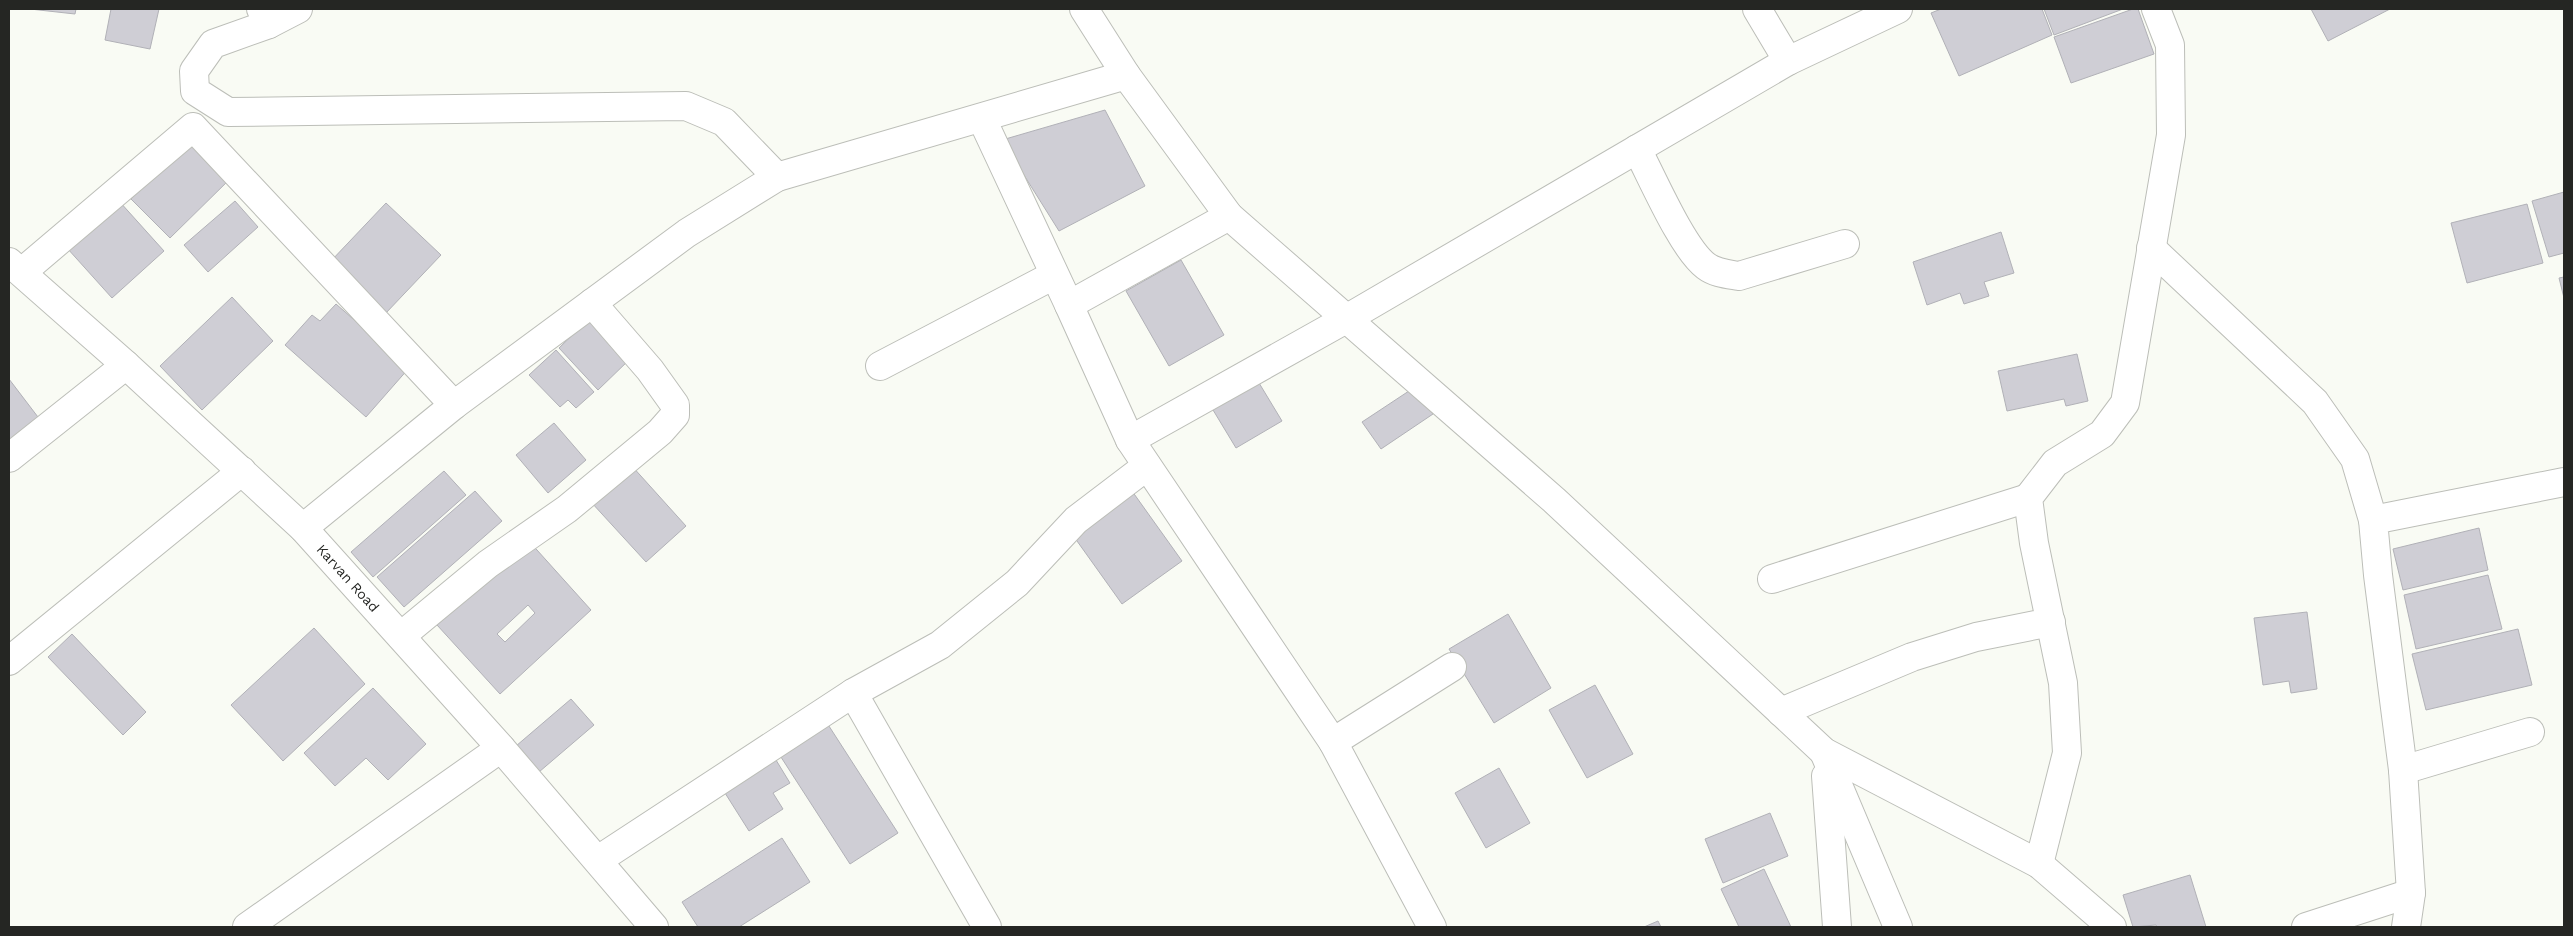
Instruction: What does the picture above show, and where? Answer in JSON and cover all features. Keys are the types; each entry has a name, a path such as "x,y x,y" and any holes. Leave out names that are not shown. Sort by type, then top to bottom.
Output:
{"street":[{"path":"298,9 265,16 213,44 194,71 195,92 228,112 686,106 724,122 777,177"},
{"path":"1085,9 1126,75 1229,216 1554,500 1824,752 2039,864 2112,927"},
{"path":"1756,9 1788,61"},
{"path":"1130,440 1346,319 1788,61 1898,9"},
{"path":"1772,580 2028,498 2055,463 2102,434 2125,402 2171,135 2170,45 2156,9"},
{"path":"303,528 454,405 687,233 777,177 982,119 1126,75"},
{"path":"982,119 1130,440 1333,742 1432,927"},
{"path":"16,267 193,127 454,405"},
{"path":"1636,149 1683,238 1705,266 1721,274 1739,276 1844,244"},
{"path":"1068,305 1229,216"},
{"path":"2151,248 2315,402 2355,459 2374,520 2378,574 2404,770 2411,893 2406,927"},
{"name":"Karvan Road","path":"16,267 126,365 303,528 501,748 654,927"},
{"path":"880,366 1054,275"},
{"path":"401,636 488,564 567,509 660,432 675,415 676,405 650,370 592,303"},
{"path":"9,458 126,365"},
{"path":"598,860 853,693 940,645 1016,583 1076,520 1147,466"},
{"path":"9,661 242,472"},
{"path":"2374,520 2564,482"},
{"path":"2028,498 2034,543 2063,683 2067,753 2039,864"},
{"path":"1781,712 1912,657 1976,637 2051,622"},
{"path":"1333,742 1452,666"},
{"path":"853,693 987,927"},
{"path":"2404,770 2530,732"},
{"path":"247,927 501,748"},
{"path":"1824,752 1837,927"},
{"path":"1824,752 1898,927"},
{"path":"2306,927 2411,893"}],"building":[{"path":"30,9 76,9 75,14"},
{"path":"111,9 159,9 150,49 105,40"},
{"path":"1941,9 2042,9 2052,35 1959,76 1931,13"},
{"path":"2044,9 2123,9 2054,35"},
{"path":"2133,9 2138,9 2154,54 2071,83 2054,37"},
{"path":"2311,9 2390,9 2328,41"},
{"path":"1105,110 1145,186 1059,231 1002,140"},
{"path":"193,138 232,177 170,238 131,199"},
{"path":"2564,192 2564,253 2549,257 2532,201"},
{"path":"119,201 164,251 112,298 67,248"},
{"path":"235,201 258,227 208,272 184,245"},
{"path":"386,203 441,255 385,314 330,262"},
{"path":"2527,204 2543,263 2467,283 2451,223"},
{"path":"2001,232 2014,273 1984,282 1989,296 1964,304 1960,293 1927,305 1913,262"},
{"path":"1181,260 1224,335 1169,366 1126,291"},
{"path":"2564,277 2564,298 2559,278"},
{"path":"232,297 273,341 202,410 160,366"},
{"path":"336,304 409,368 366,417 285,345 312,315 320,321"},
{"path":"591,317 630,359 598,390 559,348"},
{"path":"556,350 594,392 576,408 568,400 560,407 529,375"},
{"path":"2077,354 2088,401 2066,406 2064,399 2007,411 1998,371"},
{"path":"1253,373 1282,421 1236,448 1207,400"},
{"path":"9,379 41,421 9,446"},
{"path":"1415,387 1433,414 1381,449 1362,422"},
{"path":"554,423 586,460 548,493 516,455"},
{"path":"631,465 686,526 646,562 591,502"},
{"path":"444,471 466,495 373,577 351,552"},
{"path":"475,491 502,521 404,607 377,577"},
{"path":"1132,491 1182,561 1122,604 1072,534"},
{"path":"2479,528 2488,570 2403,590 2393,549"},
{"path":"528,540 591,610 500,694 437,625","holes":["528,605 535,613 505,642 497,634"]},
{"path":"2488,575 2502,629 2416,649 2404,595"},
{"path":"2307,612 2317,689 2291,693 2289,681 2263,685 2254,618"},
{"path":"1508,614 1551,688 1494,723 1449,649"},
{"path":"314,628 365,684 283,761 231,705"},
{"path":"2518,629 2532,685 2426,710 2412,654"},
{"path":"72,634 146,712 123,735 48,657"},
{"path":"1595,685 1633,754 1587,778 1549,710"},
{"path":"373,688 426,744 388,780 366,758 335,786 304,753"},
{"path":"571,699 594,725 539,772 516,746"},
{"path":"827,723 898,833 850,864 779,754"},
{"path":"776,760 790,783 773,793 783,809 749,831 725,793"},
{"path":"1499,768 1530,823 1486,848 1455,793"},
{"path":"1770,813 1788,856 1723,883 1705,839"},
{"path":"782,838 810,882 739,927 698,927 682,902"},
{"path":"1764,869 1791,927 1739,927 1721,889"},
{"path":"2190,875 2206,927 2157,927 2156,925 2133,927 2123,895"},
{"path":"1658,921 1661,927 1644,927"}]}
